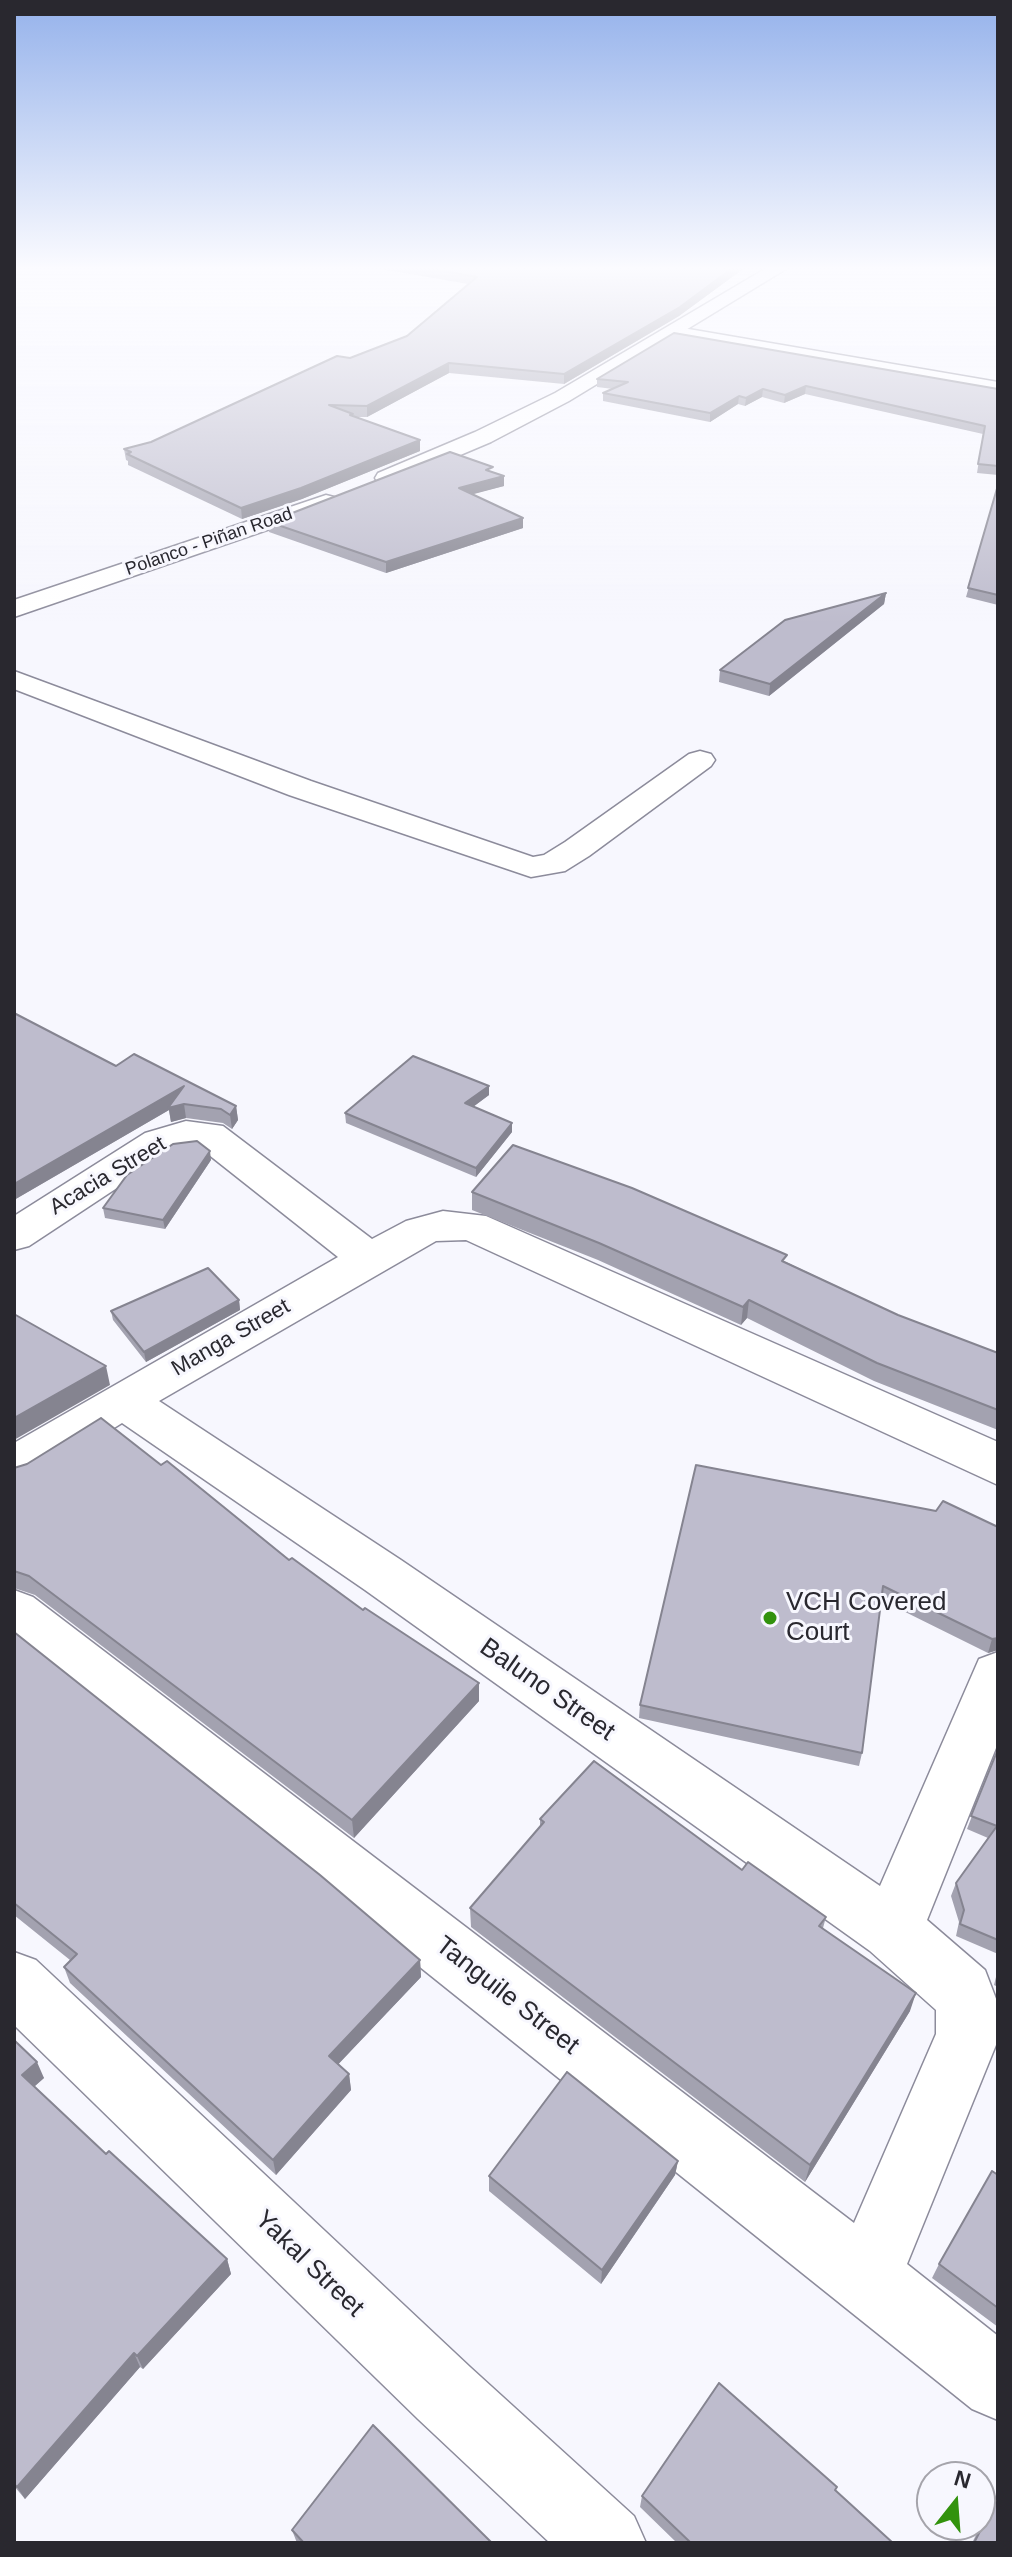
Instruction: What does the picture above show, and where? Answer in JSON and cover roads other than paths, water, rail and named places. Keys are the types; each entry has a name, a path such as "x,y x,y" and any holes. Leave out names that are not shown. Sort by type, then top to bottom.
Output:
{"street":[{"name":"Polanco - Piñan Road","path":"14,609 360,488 523,418 579,385"},
{"path":"14,679 300,788 531,867 553,864 577,849 700,760"},
{"name":"Acacia Street","path":"14,1236 159,1142 186,1134 209,1135 369,1259"},
{"name":"Manga Street","path":"14,1467 123,1400 369,1259 421,1231 455,1226 471,1226 507,1240 991,1460 998,1466"},
{"name":"Baluno Street","path":"123,1400 383,1575 892,1930 963,1992 968,2010 968,2035 867,2277"},
{"name":"Tanguile Street","path":"14,1612 867,2277 998,2383"},
{"path":"892,1930 998,1675"},
{"name":"Yakal Street","path":"14,1982 444,2393 607,2543"}],"place":[{"name":"VCH Covered Court","path":"770,1618"}]}
